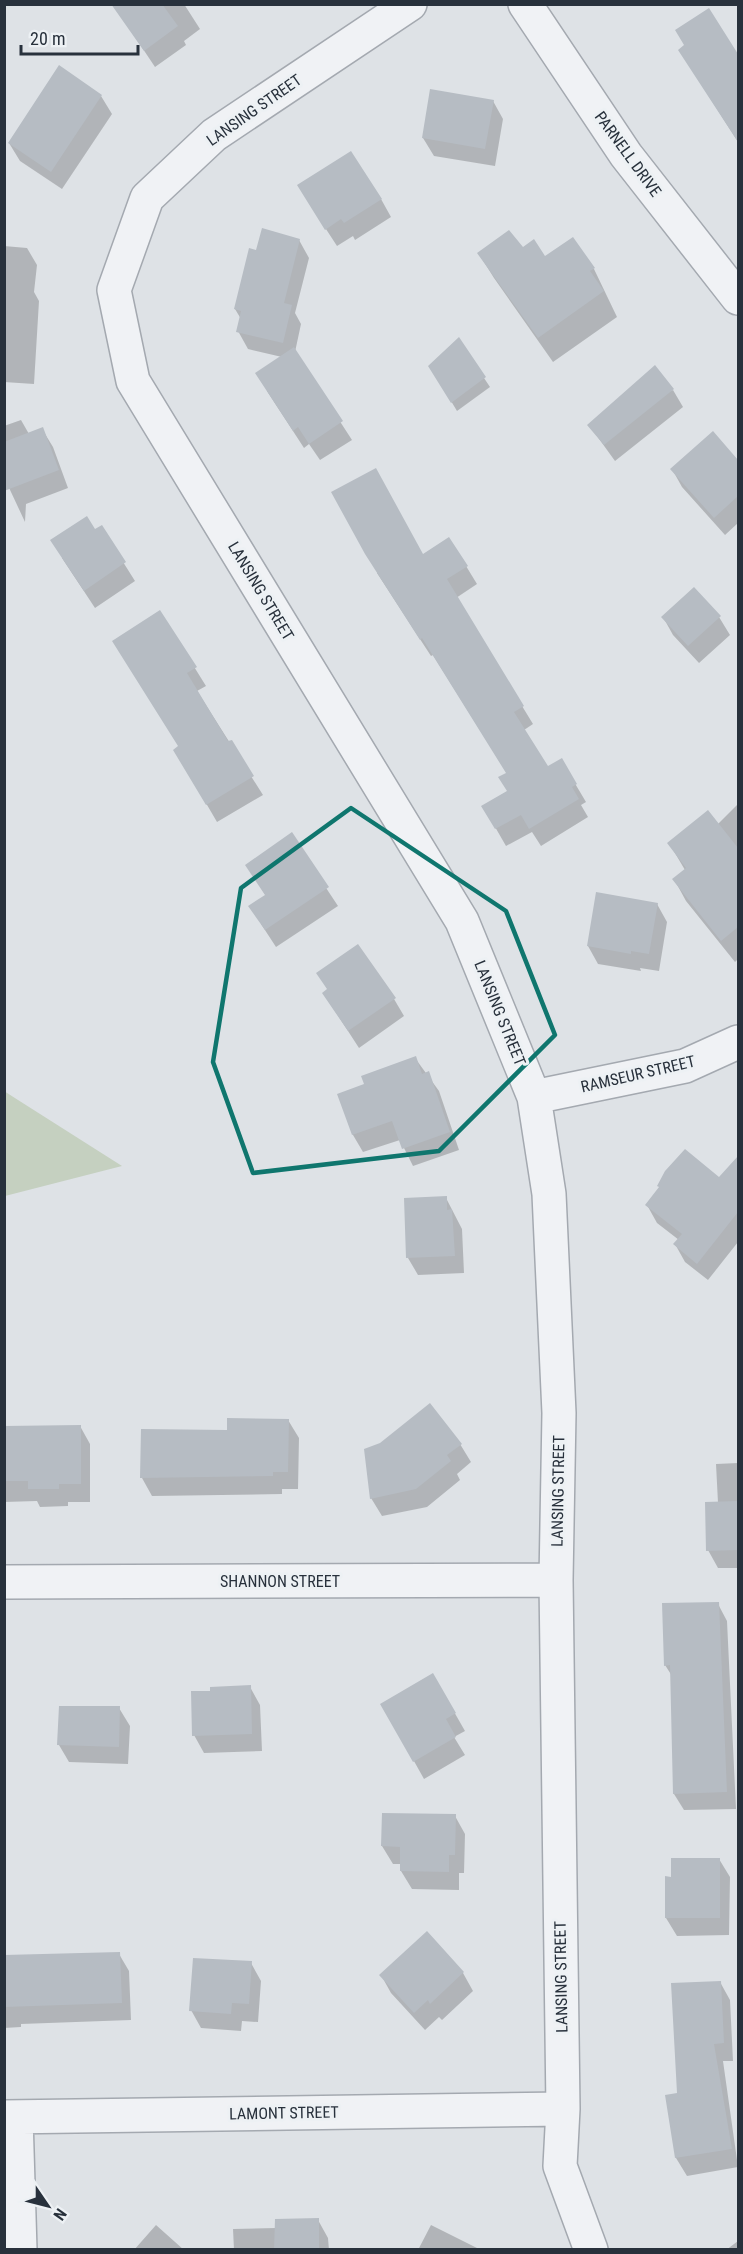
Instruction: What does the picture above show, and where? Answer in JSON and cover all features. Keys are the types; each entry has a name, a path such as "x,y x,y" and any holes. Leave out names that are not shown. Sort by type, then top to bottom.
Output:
{"street":[{"name":"LANSING STREET","path":"410,4 214,135 147,198 114,290 133,381 462,921 534,1097 549,1194 559,1413 556,1580 563,2109 560,2166 591,2250"},
{"name":"PARNELL DRIVE","path":"525,4 626,155 738,298"},
{"name":"RAMSEUR STREET","path":"534,1097 685,1066 738,1042"},
{"name":"SHANNON STREET","path":"4,1582 556,1580"},
{"name":"LAMONT STREET","path":"10,2117 563,2109"},
{"path":"10,2117 20,2250"}],"highlighted area":[{"path":"351,808 506,911 555,1035 439,1151 253,1173 213,1062 241,888"}],"green space":[{"path":"4,1091 18,1100 122,1166 5,1196"}],"building":[{"path":"111,4 162,4 178,26 144,51"},
{"path":"709,8 738,54 738,142 678,50 684,45 675,30"},
{"path":"59,65 102,95 51,172 8,143"},
{"path":"430,89 494,100 485,149 422,138"},
{"path":"351,151 382,199 344,223 341,219 325,230 297,185"},
{"path":"262,228 300,239 284,303 292,305 283,343 236,332 241,311 234,309 249,248 256,250"},
{"path":"509,230 523,247 534,239 545,256 573,237 595,268 590,271 604,291 538,338 477,253"},
{"path":"459,337 486,377 451,403 428,366"},
{"path":"294,347 343,421 309,444 298,427 293,431 255,373"},
{"path":"655,365 674,389 604,445 587,425"},
{"path":"43,427 59,470 4,491 4,442"},
{"path":"713,431 738,460 738,496 714,518 670,469"},
{"path":"376,468 423,554 449,537 468,566 447,579 524,706 514,712 548,766 562,758 577,784 572,787 579,799 529,829 521,815 495,829 481,806 507,791 498,777 506,773 422,638 420,640 365,554 331,492"},
{"path":"87,516 95,529 102,525 126,562 84,591 50,540"},
{"path":"694,587 721,616 688,646 661,617"},
{"path":"160,610 197,667 187,673 228,741 232,740 254,776 206,805 173,750 178,746 112,641"},
{"path":"708,810 738,848 738,927 721,941 672,879 686,868 667,843"},
{"path":"292,832 329,887 265,930 248,906 265,895 245,865"},
{"path":"596,892 658,903 649,954 631,951 631,954 587,946"},
{"path":"358,944 396,998 348,1031 322,993 327,989 316,973"},
{"path":"416,1056 422,1074 429,1071 450,1132 402,1149 392,1121 352,1135 337,1094 364,1084 361,1076"},
{"path":"685,1149 719,1177 738,1156 738,1212 697,1264 673,1244 682,1234 645,1205 659,1187 657,1186 665,1171"},
{"path":"447,1196 447,1210 452,1209 455,1256 406,1258 404,1198"},
{"path":"430,1403 462,1444 447,1455 451,1461 416,1489 370,1499 364,1449 380,1443"},
{"path":"227,1418 289,1419 288,1472 273,1472 273,1476 140,1478 141,1429 227,1430"},
{"path":"81,1425 81,1484 59,1484 59,1489 28,1489 28,1481 4,1481 4,1426"},
{"path":"738,1501 738,1550 706,1551 705,1502"},
{"path":"719,1602 727,1792 673,1794 670,1665 664,1666 662,1603"},
{"path":"433,1673 456,1713 446,1719 456,1737 413,1762 380,1704"},
{"path":"251,1685 252,1734 192,1736 191,1691 210,1691 210,1687"},
{"path":"59,1706 120,1706 119,1747 57,1745"},
{"path":"382,1813 456,1814 455,1855 449,1855 449,1872 400,1871 400,1847 381,1846"},
{"path":"671,1858 720,1858 720,1918 665,1918 665,1876 671,1877"},
{"path":"427,1931 464,1972 430,2004 428,2000 414,2013 379,1975"},
{"path":"120,1952 122,2003 4,2007 4,1955"},
{"path":"193,1958 252,1961 249,2004 232,2003 231,2014 189,2011"},
{"path":"721,1981 724,2043 714,2044 732,2149 675,2158 665,2095 677,2093 671,1983"},
{"path":"319,2218 319,2250 274,2250 275,2219"}]}
